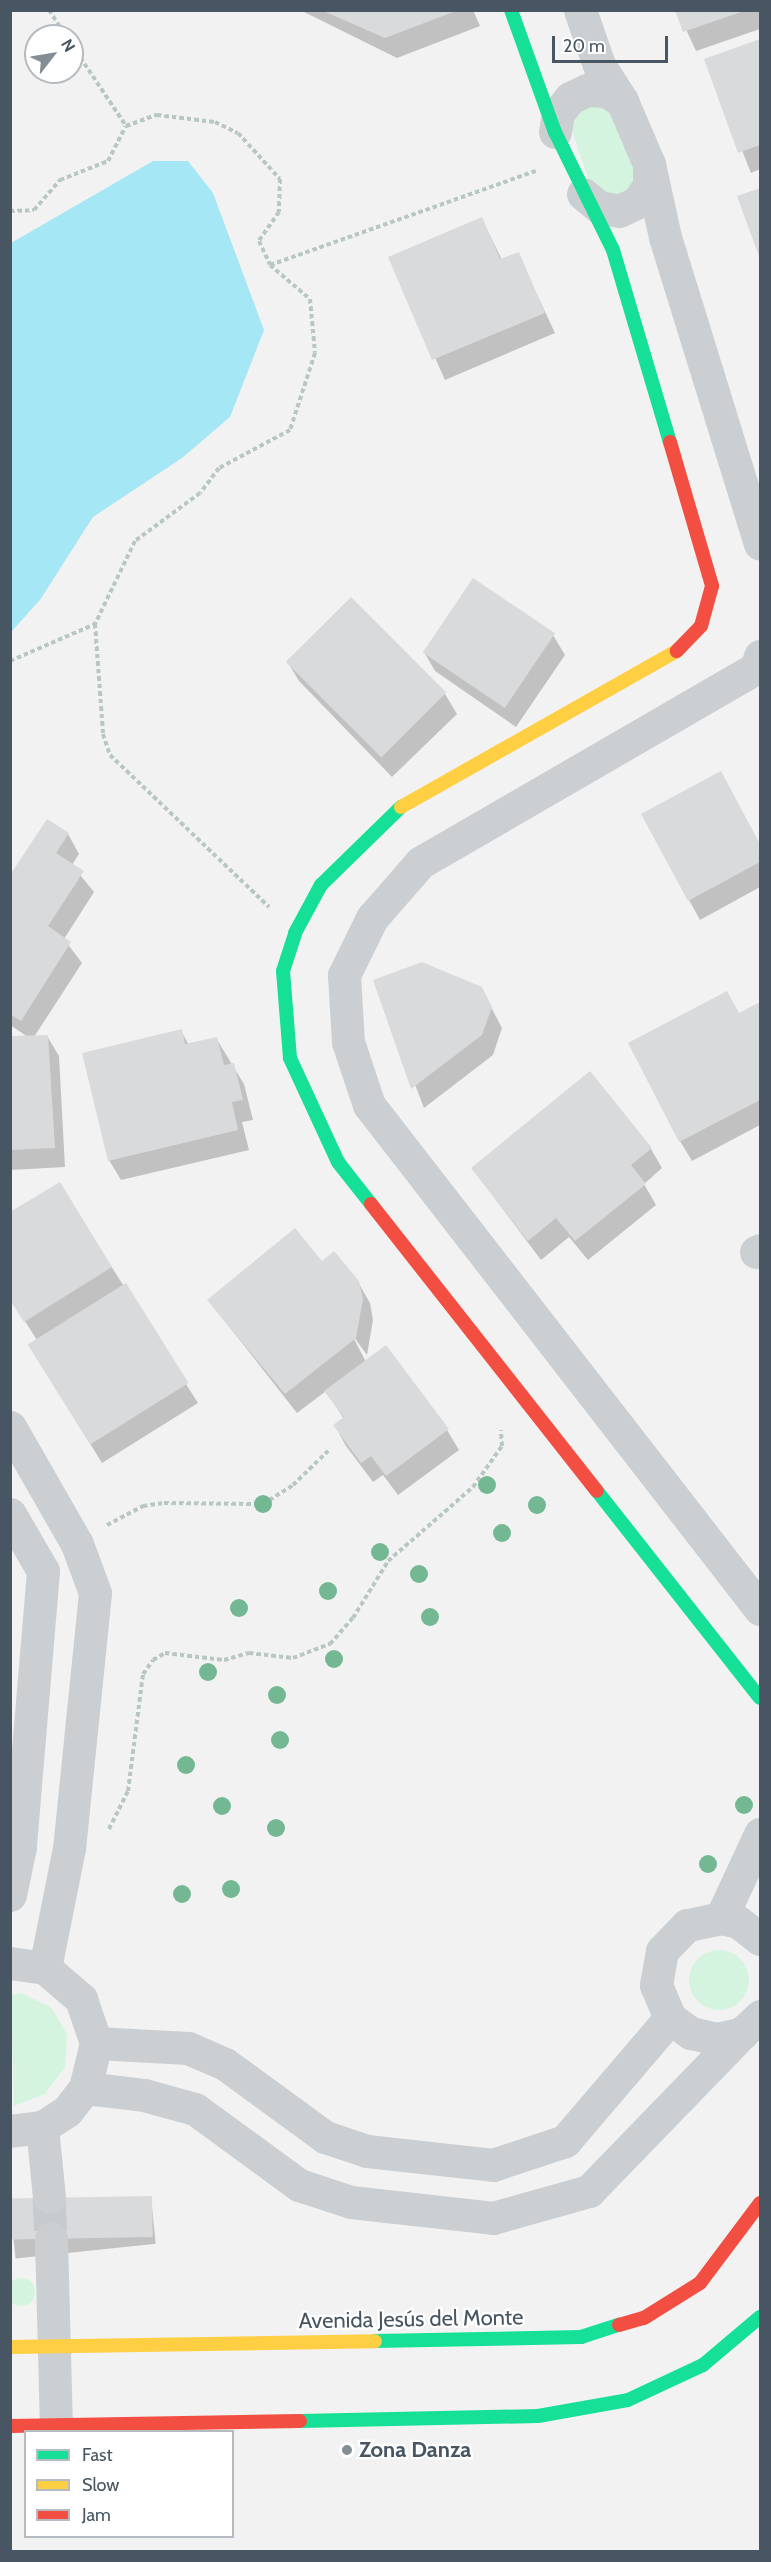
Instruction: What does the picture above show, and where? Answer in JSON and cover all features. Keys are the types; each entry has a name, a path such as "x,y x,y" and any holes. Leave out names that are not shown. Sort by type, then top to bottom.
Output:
{"street":[{"path":"511,10 561,146 612,250 712,586 701,626 672,656 395,811 321,885 295,933 283,971 290,1058 338,1162 760,1698"},
{"path":"579,10 599,65 622,101 649,164 665,237 760,544"},
{"path":"561,146 558,113 570,98 587,90 606,91 622,101"},
{"path":"583,194 599,207 619,210 638,202 649,185 649,164"},
{"path":"760,656 756,668 420,863 372,918 344,975 348,1042 369,1105 760,1609"},
{"path":"10,1427 77,1544 95,1593 69,1848 45,1968"},
{"path":"10,1514 43,1570 10,1895"},
{"path":"721,1918 760,1834"},
{"path":"751,2025 708,2037 691,2033 670,2018 656,1985 662,1951 687,1925 721,1918 738,1922 760,1939"},
{"path":"10,1963 45,1968 81,1999 96,2043 86,2088 67,2111 26,2129 49,2197"},
{"path":"96,2043 188,2048 225,2064 325,2137 366,2151 493,2165 565,2141 670,2018"},
{"path":"86,2088 144,2095 195,2109 299,2185 351,2202 493,2218 589,2191 751,2025"},
{"name":"Avenida Jesús del Monte","path":"10,2347 581,2337 644,2318 700,2283 760,2203"},
{"path":"51,2238 56,2425"},
{"path":"10,2426 538,2416 628,2400 703,2365 760,2317"}],"path":[{"path":"49,10 58,24"},
{"path":"84,63 126,126"},
{"path":"10,211 34,210 73,172 108,161 126,126 158,115 215,122 254,145 280,179 283,193 279,212 259,241 270,265 301,286 313,314 315,353 290,430 219,468 200,493 135,541 95,624 103,734 110,755 295,933"},
{"path":"270,265 561,146"},
{"path":"10,661 95,624"},
{"path":"69,1848 87,1848 120,1816 128,1791 143,1674 153,1660 165,1653 224,1660 249,1653 293,1658 330,1644 348,1625 388,1561 473,1487 490,1466 502,1446 496,1413 525,1400"},
{"path":"77,1544 143,1506 262,1503 293,1485 328,1451"}],"green space":[{"path":"604,100 641,169 629,199 591,188 567,115"},
{"path":"713,1950 725,1950 736,1955 744,1963 749,1980 747,1992 736,2005 725,2010 713,2010 702,2005 694,1997 689,1986 689,1974 694,1963 702,1955"},
{"path":"21,1993 51,2007 67,2034 65,2067 45,2094 14,2106 11,1995"},
{"path":"21,2278 31,2282 35,2292 31,2302 21,2306 11,2302 7,2292 11,2282"}],"water":[{"path":"153,161 188,161 213,193 264,330 230,417 182,458 93,517 40,600 11,632 11,243"}],"building":[{"path":"321,10 456,10 456,11 385,38"},
{"path":"675,10 744,10 744,11 683,32"},
{"path":"760,39 760,145 738,153 704,59"},
{"path":"760,188 760,259 737,196"},
{"path":"482,217 500,259 519,252 545,313 432,360 388,257"},
{"path":"473,578 555,633 505,708 423,653"},
{"path":"351,597 446,692 381,758 286,662"},
{"path":"721,771 760,844 760,862 688,901 641,814"},
{"path":"47,819 69,833 56,853 84,871 48,926 71,942 21,1021 10,1014 10,875"},
{"path":"422,962 482,987 492,1007 482,1035 411,1089 373,980"},
{"path":"727,991 739,1013 760,1002 760,1100 679,1142 628,1043"},
{"path":"182,1029 185,1044 217,1037 224,1065 234,1063 243,1100 232,1102 238,1130 108,1161 82,1053"},
{"path":"48,1035 55,1148 10,1150 10,1036"},
{"path":"590,1071 652,1148 631,1165 646,1184 575,1241 556,1218 528,1241 471,1168"},
{"path":"60,1182 112,1267 24,1322 10,1300 10,1212"},
{"path":"295,1228 322,1261 334,1251 359,1281 363,1299 356,1338 285,1394 207,1300"},
{"path":"126,1283 189,1383 90,1445 28,1344"},
{"path":"386,1345 449,1429 386,1476 371,1456 361,1463 333,1425 344,1417 324,1391"},
{"path":"152,2196 153,2237 11,2239 10,2198"}],"tunnel":[{"path":"49,2197 51,2238"}],"traffic: fast":[{"path":"511,10 555,132 613,250 670,442"},
{"path":"371,1204 338,1162 290,1058 283,971 295,933 321,885 401,807"},
{"path":"597,1491 760,1698"},
{"path":"300,2421 538,2416 628,2400 703,2365 760,2317"},
{"path":"375,2341 581,2337 619,2325"}],"traffic: slow":[{"path":"401,807 677,651"},
{"path":"10,2347 375,2341"}],"traffic: jam":[{"path":"670,442 712,586 701,626 677,651"},
{"path":"371,1204 597,1491"},
{"path":"619,2325 644,2318 700,2283 760,2203"},
{"path":"10,2426 300,2421"}],"place":[{"name":"Zona Danza","path":"347,2450"}]}
